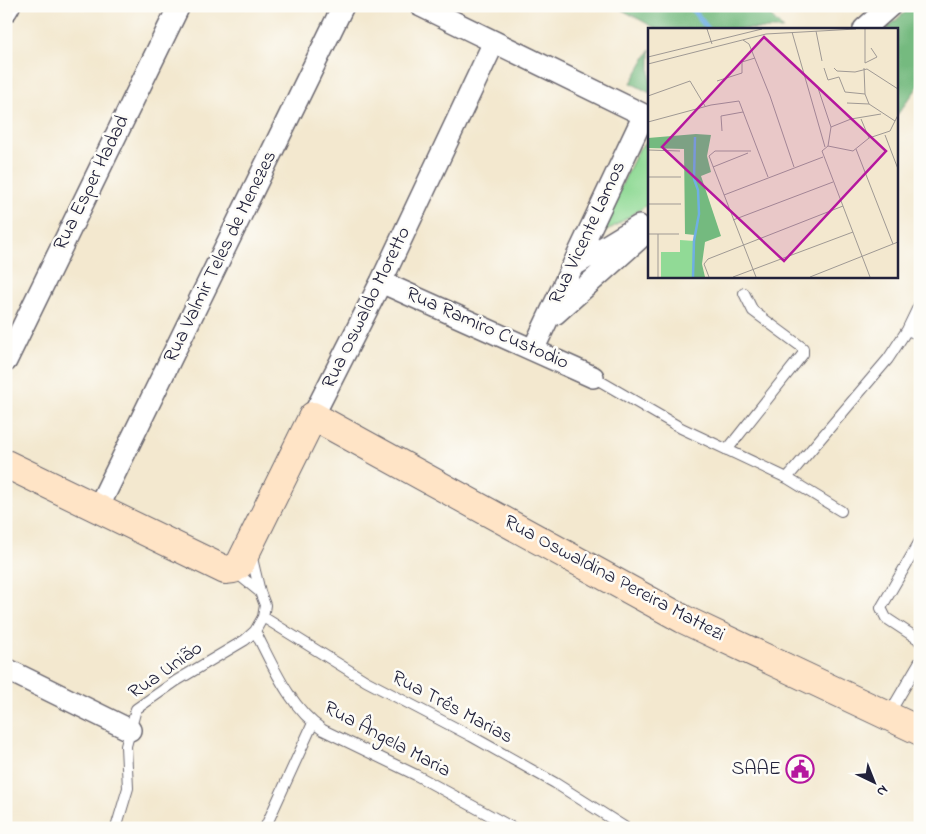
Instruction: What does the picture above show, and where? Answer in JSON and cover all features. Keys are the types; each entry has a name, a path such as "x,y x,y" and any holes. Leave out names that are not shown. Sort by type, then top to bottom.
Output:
{"street":[{"path":"6,11 9,6"},
{"name":"Rua Esper Hadad","path":"6,361 178,6"},
{"name":"Rua Valmir Teles de Menezes","path":"98,508 343,6"},
{"path":"422,6 647,116"},
{"path":"865,28 890,6"},
{"name":"Rua Oswaldo Moretto","path":"232,569 240,564 381,282 494,42"},
{"name":"Rua Vicente Lamos","path":"533,350 572,266 647,116"},
{"path":"572,266 648,220"},
{"path":"547,320 648,231"},
{"name":"Rua Ramiro Custodio","path":"381,282 593,377"},
{"name":"Rua Oswaldina Pereira Mattezi","path":"313,416 683,618 920,731"},
{"path":"6,464 225,570 232,569"},
{"path":"6,669 130,730"}],"lane":[{"path":"728,450 803,354 803,348 753,311 744,293"},
{"path":"787,478 888,359 907,330 920,303"},
{"path":"907,330 920,335"},
{"path":"593,377 681,428 787,478 841,511"},
{"path":"920,541 881,608 886,618 920,642"},
{"path":"249,546 265,605 263,616"},
{"path":"232,569 260,592"},
{"name":"Rua União","path":"120,826 128,788 126,746 136,709 176,681 245,640 255,631 263,616"},
{"name":"Rua Três Marias","path":"263,616 366,681 555,783 626,828"},
{"name":"Rua Ângela Maria","path":"255,631 294,702 313,723 416,775 513,828"},
{"path":"888,715 920,661"},
{"path":"265,828 313,723"}],"green space":[{"path":"615,6 761,6 782,28 655,28"},
{"path":"912,6 920,6 920,84 898,114 898,28 887,28"},
{"path":"648,53 648,92 631,83"},
{"path":"648,141 648,204 596,238 639,149"}],"waterway":[{"path":"690,6 707,28"}],"place":[{"name":"SAAE","path":"800,769"}]}
